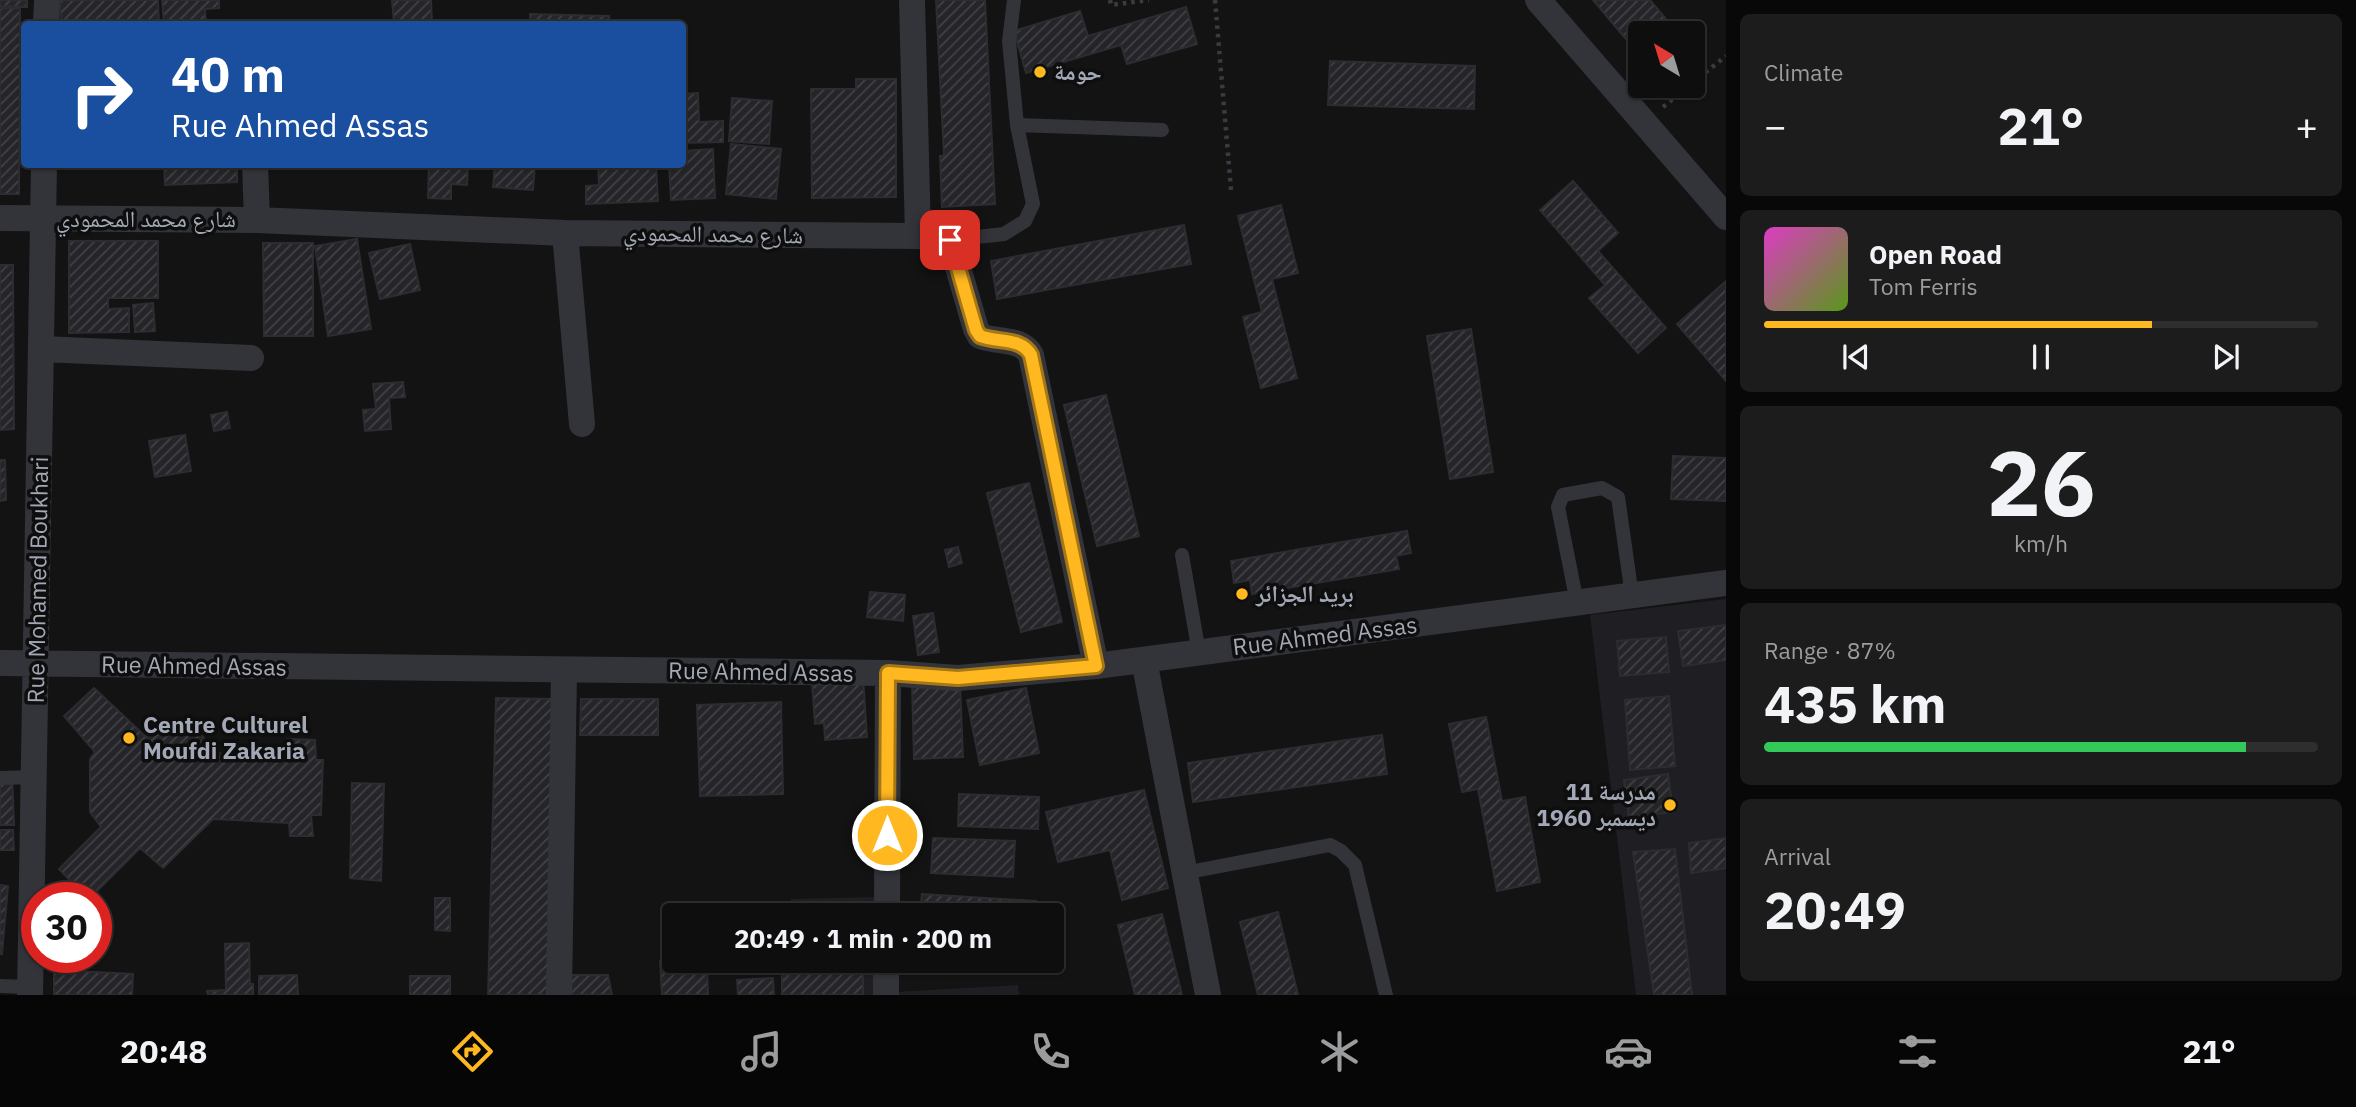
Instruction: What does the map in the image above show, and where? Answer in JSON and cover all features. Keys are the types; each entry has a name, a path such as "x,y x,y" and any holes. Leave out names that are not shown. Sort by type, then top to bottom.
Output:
{"street":[{"path":"46,21 47,0"},
{"path":"912,0 918,236"},
{"path":"1538,0 1726,217"},
{"name":"Rue Mohamed Boukhari","path":"30,991 44,168"},
{"path":"255,168 257,220"},
{"name":"شارع محمد المحمودي","path":"0,218 257,220 565,233 918,236 950,240"},
{"path":"565,233 582,424"},
{"path":"950,240 980,336 1018,343 1027,347 1031,355 1096,666"},
{"path":"42,349 251,358"},
{"name":"Rue Ahmed Assas","path":"0,663 888,673 958,678 1096,666 1726,583"},
{"path":"1144,660 1208,995"},
{"path":"559,995 564,670"},
{"path":"887,903 888,673"},
{"path":"886,973 886,995"}],"lane":[{"path":"950,240 1003,234 1025,221 1033,204 1017,125 1009,41 1014,0"},
{"path":"1017,125 1163,130"},
{"path":"1577,603 1558,507 1563,495 1602,488 1618,497 1632,596"},
{"path":"1182,555 1199,653"},
{"path":"0,778 34,777"},
{"path":"1185,873 1329,845 1341,851 1355,865 1386,995"},
{"path":"0,986 30,991"}],"path":[{"path":"1110,0 1111,5 1149,0"},
{"path":"1215,0 1231,190"},
{"path":"1705,73 1726,57"}],"shaded area":[{"name":"مدرسة 11 ديسمبر 1960","path":"1726,599 1726,995 1636,995 1590,615"},
{"path":"876,897 876,903 791,903 791,899"},
{"path":"786,973 877,973 878,993 1018,985 1019,995 784,995"}],"building":[{"path":"0,0 27,0 27,7 0,6"},
{"path":"60,0 158,0 159,21 61,21"},
{"path":"162,0 219,0 219,8 205,9 206,21 164,21"},
{"path":"392,0 431,0 432,21 394,21"},
{"path":"936,0 985,0 995,204 942,207 940,156 944,156"},
{"path":"1593,0 1650,0 1668,21 1628,21 1628,42"},
{"path":"1186,7 1197,44 1127,64 1121,45 1026,73 1014,31 1080,11 1088,36"},
{"path":"0,8 20,8 19,194 0,194"},
{"path":"530,14 609,16 609,21 530,21"},
{"path":"1330,61 1475,66 1474,109 1328,105"},
{"path":"856,79 896,79 896,197 812,198 811,89 856,89"},
{"path":"698,93 699,122 723,121 723,142 686,143 686,94"},
{"path":"732,98 772,101 769,144 729,141"},
{"path":"731,144 781,149 776,199 726,194"},
{"path":"713,149 715,198 671,200 669,168 686,168 686,151"},
{"path":"164,168 237,168 237,182 165,185"},
{"path":"429,168 468,168 467,185 451,184 451,199 428,198"},
{"path":"495,168 535,168 533,190 493,187"},
{"path":"598,168 656,168 658,201 586,204 586,186 599,185"},
{"path":"1573,181 1618,233 1598,251 1666,328 1638,353 1589,298 1605,285 1540,210"},
{"path":"1281,205 1298,273 1272,279 1297,378 1261,388 1243,317 1262,312 1238,216"},
{"path":"1184,225 1191,264 997,299 991,261"},
{"path":"357,239 371,329 328,336 315,246"},
{"path":"69,241 158,241 158,298 108,298 108,309 129,308 129,332 69,333"},
{"path":"263,243 313,243 313,336 264,336"},
{"path":"410,244 420,290 380,299 369,253"},
{"path":"0,265 13,265 14,429 0,430"},
{"path":"1726,281 1726,381 1677,324"},
{"path":"153,303 155,331 135,332 133,305"},
{"path":"1471,329 1493,472 1450,479 1427,336"},
{"path":"403,382 405,397 389,398 391,429 365,431 363,410 376,409 373,384"},
{"path":"1106,395 1139,536 1097,546 1064,405"},
{"path":"227,412 230,428 214,431 211,415"},
{"path":"185,435 191,471 155,477 149,441"},
{"path":"1673,456 1726,458 1726,501 1671,499"},
{"path":"0,460 5,460 6,500 0,501"},
{"path":"1029,483 1062,622 1021,632 987,493"},
{"path":"1407,531 1411,553 1396,556 1399,569 1252,594 1250,580 1234,583 1231,561"},
{"path":"958,547 962,563 949,567 945,550"},
{"path":"870,592 905,595 903,621 867,617"},
{"path":"933,613 939,652 918,655 913,616"},
{"path":"1726,625 1726,660 1683,666 1678,631"},
{"path":"1666,637 1669,672 1620,676 1617,641"},
{"path":"863,678 867,737 825,740 824,723 815,724 812,682"},
{"path":"960,684 963,757 914,759 912,686"},
{"path":"94,688 146,737 153,726 194,728 204,738 191,753 202,753 205,746 210,745 214,753 287,756 287,739 315,740 316,760 323,760 321,815 311,815 313,836 290,836 289,823 213,819 163,868 140,848 106,882 72,882 59,869 101,827 90,812 90,759 95,752 64,716"},
{"path":"1026,688 1039,753 980,765 967,700"},
{"path":"1669,696 1675,766 1630,770 1625,700"},
{"path":"496,698 557,699 549,995 488,995"},
{"path":"581,699 658,699 658,735 580,735"},
{"path":"781,702 783,794 700,796 697,705"},
{"path":"1486,717 1502,801 1525,797 1540,882 1497,891 1478,789 1462,792 1449,724"},
{"path":"1382,735 1387,774 1193,802 1188,763"},
{"path":"0,773 12,773 14,825 0,825"},
{"path":"1668,774 1673,812 1629,818 1624,780"},
{"path":"352,783 384,784 381,881 350,878"},
{"path":"1144,790 1168,888 1122,900 1110,850 1058,862 1046,812"},
{"path":"959,794 1039,797 1038,829 958,826"},
{"path":"0,830 13,830 14,850 0,850"},
{"path":"933,838 1015,841 1013,877 931,873"},
{"path":"1726,838 1726,868 1691,873 1689,843"},
{"path":"1675,849 1692,995 1654,995 1633,852"},
{"path":"0,885 8,886 2,954 0,954"},
{"path":"922,894 1036,901 1036,903 921,903"},
{"path":"435,898 450,898 450,931 435,930"},
{"path":"1278,912 1298,995 1258,995 1240,922"},
{"path":"1162,914 1182,995 1135,995 1118,925"},
{"path":"249,943 250,984 253,984 253,995 208,995 207,991 226,990 225,944"},
{"path":"660,961 662,973 707,973 708,995 662,995"},
{"path":"54,973 133,974 132,995 54,995"},
{"path":"782,973 863,973 863,995 782,995"},
{"path":"297,975 298,995 259,995 259,976"},
{"path":"571,975 608,975 612,995 571,995"},
{"path":"410,976 450,976 450,995 410,995"},
{"path":"773,978 774,995 738,995 737,980"}],"place":[{"name":"حومة","path":"1040,72"},
{"name":"بريد الجزائر","path":"1242,594"},
{"name":"Centre Culturel Moufdi Zakaria","path":"129,738"},
{"name":"مدرسة 11 ديسمبر 1960","path":"1670,805"}],"route":[{"path":"887,835 888,673 958,678 1096,666 1031,355 1027,347 1018,343 980,336 950,240"}]}
